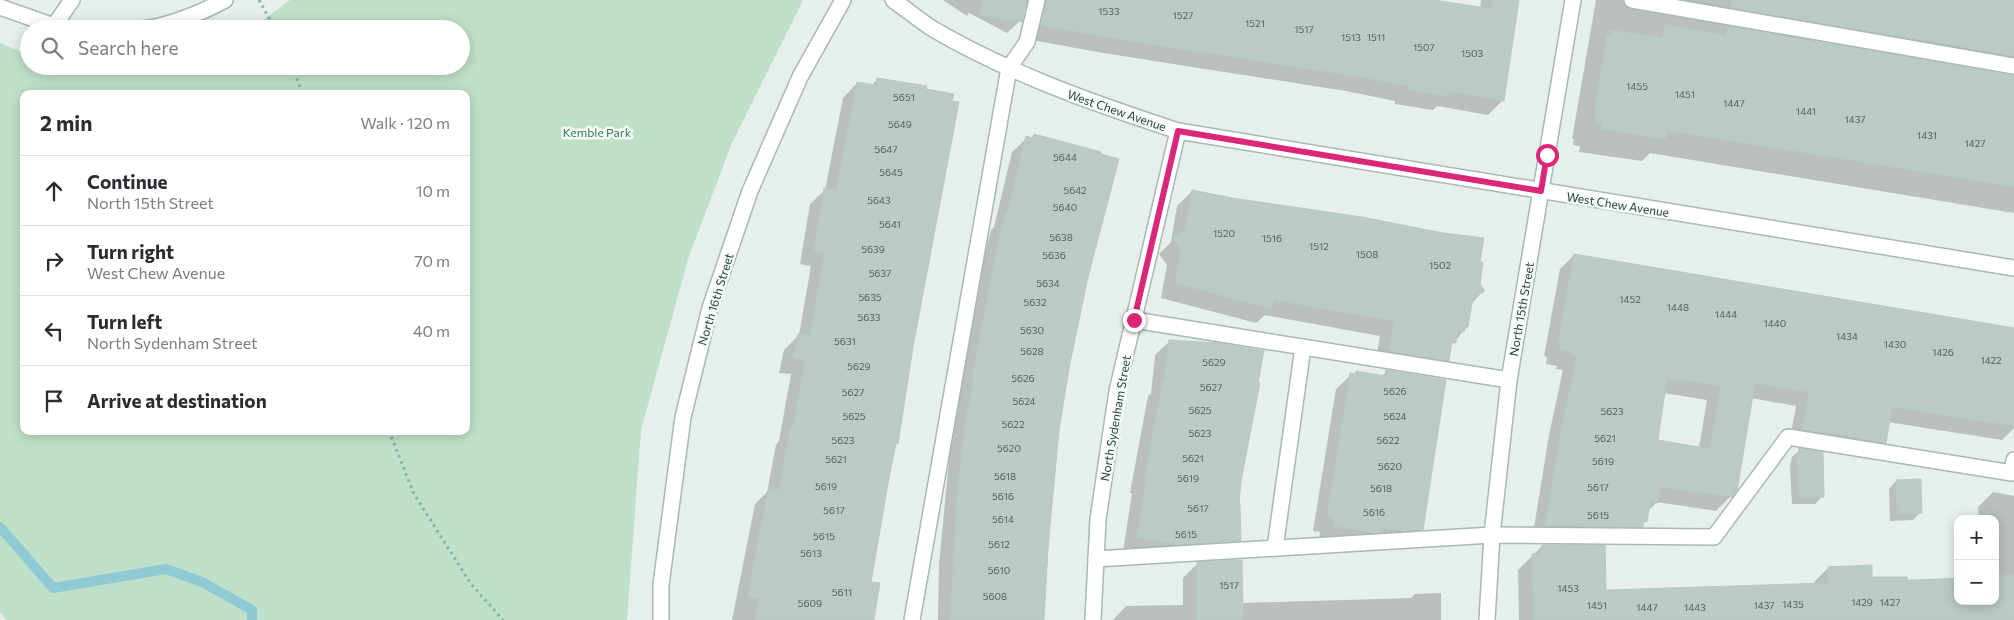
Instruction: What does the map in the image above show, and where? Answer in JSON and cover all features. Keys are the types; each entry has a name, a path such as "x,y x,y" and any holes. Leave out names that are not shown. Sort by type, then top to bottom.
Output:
{"street":[{"path":"63,20 72,0"},
{"path":"176,20 213,7 225,0"},
{"name":"North 16th Street","path":"661,620 661,585 683,417 710,308 750,191 800,77 843,0"},
{"name":"West Chew Avenue","path":"893,0 932,28 1009,68 1093,103 1178,131 2014,268"},
{"path":"912,620 1009,68 1027,42 1037,0"},
{"name":"North 15th Street","path":"1487,620 1492,535 1509,380 1573,0"},
{"path":"1632,0 2014,66"},
{"path":"0,7 37,20"},
{"name":"North Sydenham Street","path":"1093,620 1098,519 1118,391 1178,131"},
{"path":"1134,320 1509,380"},
{"path":"1275,548 1303,347"},
{"path":"1096,560 1492,535 1714,537 1788,437 2012,473 2014,460"}],"path":[{"path":"259,0 270,20"},
{"path":"296,75 301,90"},
{"path":"391,435 414,494 470,584 502,620"}],"green space":[{"name":"Kemble Park","path":"290,0 803,0 732,143 689,256 641,430 627,620 6,620 0,612 0,43 20,51 20,75 470,75 470,20 263,20"}],"building":[{"path":"982,0 1027,0 1022,22 980,15"},
{"path":"1046,0 1434,0 1492,9 1493,0 1519,0 1504,101 1449,91 1448,96 1409,90 1409,86 1361,77 1041,25"},
{"path":"1732,0 2014,0 2014,56 1731,8"},
{"path":"1665,24 1726,36 1728,26 2014,75 2014,187 1667,130 1665,139 1601,129 1602,124 1595,123 1596,117 1594,116 1607,34 1610,35 1611,30 1663,38"},
{"path":"877,78 927,86 926,89 954,94 952,101 959,102 913,347 898,444 896,443 889,478 871,582 880,583 874,620 755,620 759,599 748,597 759,535 769,488 779,490 805,360 793,358 798,334 810,335 825,252 814,250 824,188 836,191 857,82 876,85"},
{"path":"1034,134 1101,152 1101,154 1119,159 1088,277 1070,363 1059,430 1048,548 1044,620 950,620 958,483 965,425 974,377 972,377 999,238 1007,214 1026,136 1032,138"},
{"path":"1192,190 1232,198 1362,217 1443,233 1484,238 1480,262 1483,262 1480,284 1485,291 1473,298 1468,327 1465,327 1464,332 1457,331 1456,343 1452,342 1449,361 1389,351 1394,321 1274,300 1272,309 1175,283 1181,250 1173,238 1185,230"},
{"path":"1574,254 2014,328 2014,426 1892,407 1886,443 1823,431 1823,433 1802,430 1809,392 1755,383 1737,491 1732,497 1661,487 1658,503 1650,502 1647,522 1643,521 1643,527 1545,526 1563,420 1577,356 1570,355 1570,352 1559,350 1561,343 1558,342","holes":["1667,378 1721,386 1710,449 1658,440"]},
{"path":"1169,340 1218,343 1264,351 1258,383 1260,383 1241,481 1239,503 1241,541 1179,545 1137,537 1146,479 1144,479 1164,380"},
{"path":"1386,370 1446,380 1423,530 1400,531 1380,528 1379,532 1374,533 1333,526 1334,518 1327,516 1350,373 1355,374 1356,371 1385,376"},
{"path":"1799,448 1823,452 1824,497 1799,497 1797,459"},
{"path":"1921,479 1922,513 1897,514 1896,480"},
{"path":"1542,545 1605,545 1606,590 1828,583 1828,567 1872,565 1872,577 1907,577 1907,580 1954,578 1954,605 1999,605 1999,576 2014,575 2014,620 1534,620 1532,554 1540,554"},
{"path":"1242,560 1243,620 1197,620 1197,562"}],"waterway":[{"path":"0,527 53,588 166,569 202,582 252,610 252,620"}],"route":[{"path":"1134,320 1178,131 1541,191 1547,155"}]}
